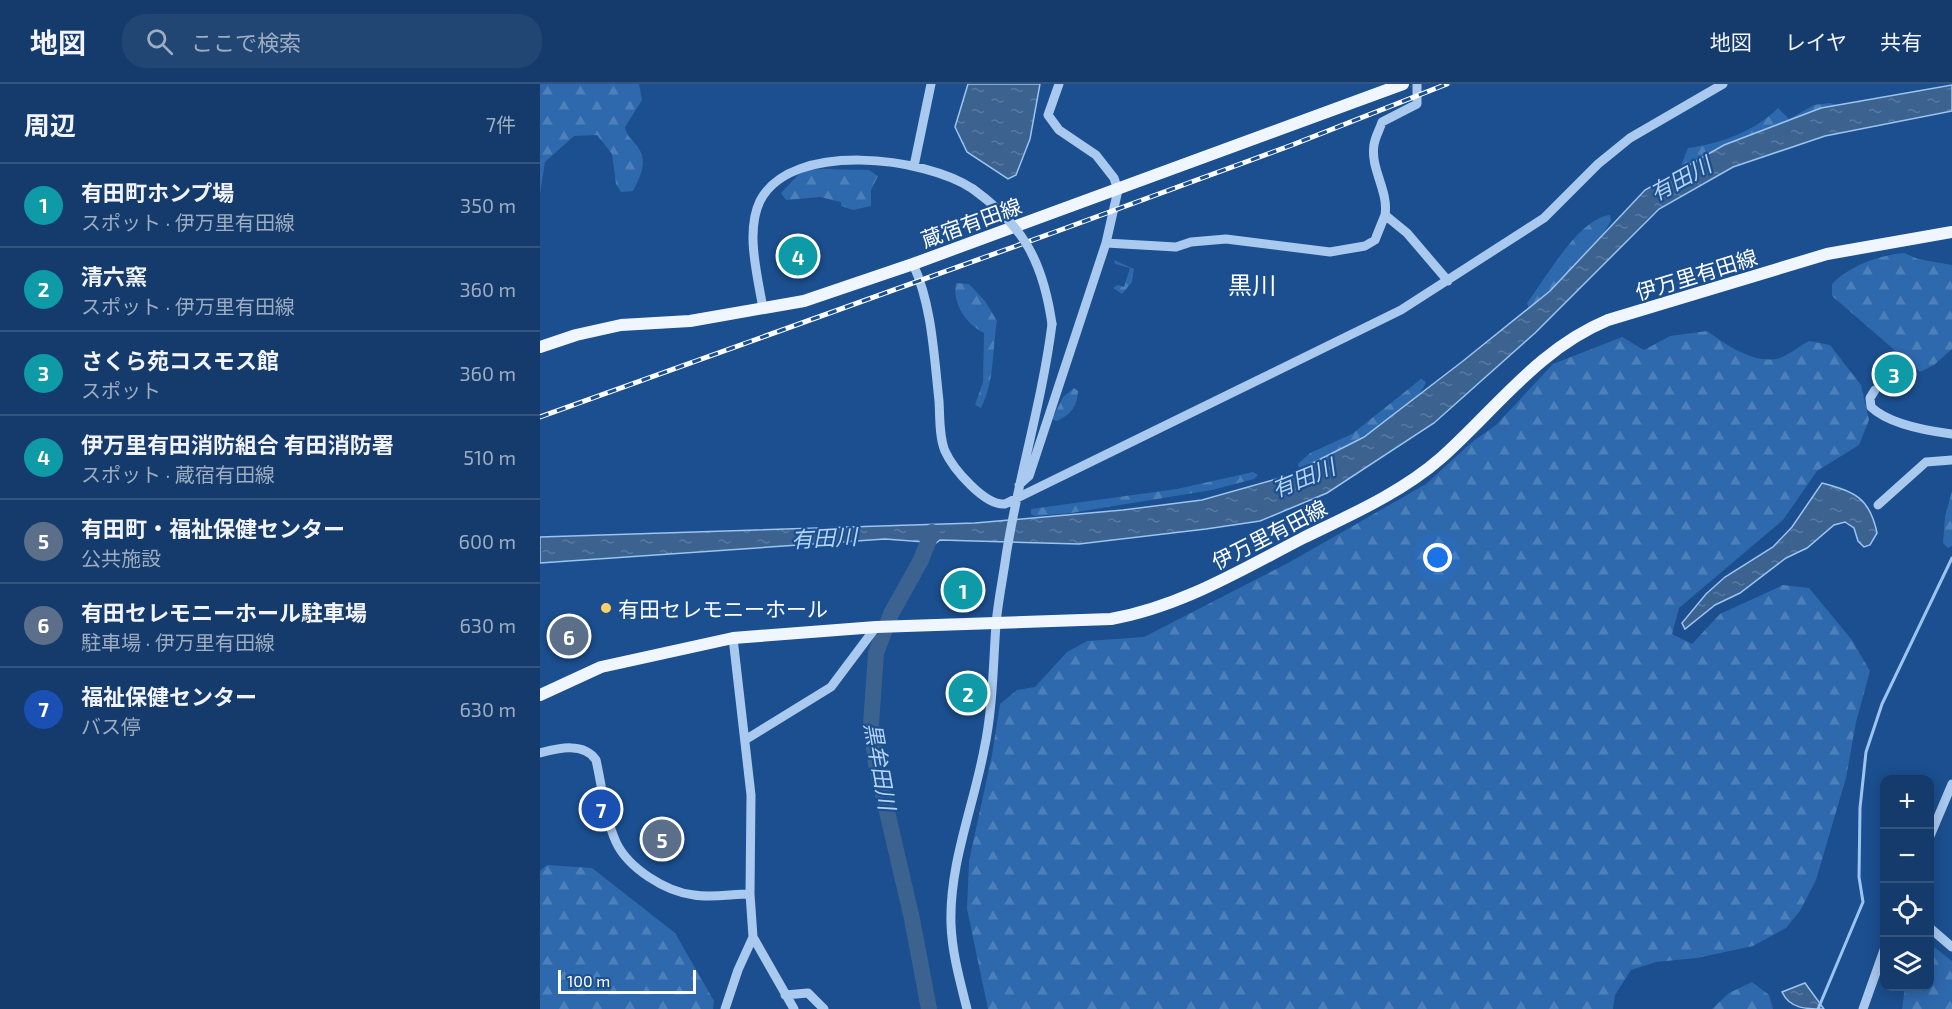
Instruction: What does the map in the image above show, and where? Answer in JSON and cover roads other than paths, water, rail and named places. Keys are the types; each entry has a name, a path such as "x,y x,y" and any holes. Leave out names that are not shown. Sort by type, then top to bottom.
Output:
{"main road":[{"name":"蔵宿有田線","path":"540,347 576,335 621,326 690,321 804,301 1118,190 1403,84"},
{"name":"伊万里有田線","path":"540,694 601,667 734,638 876,627 1111,619 1144,614 1186,598 1395,491 1417,477 1441,458 1543,358 1582,331 1608,320 1827,255 1952,232"}],"street":[{"path":"914,166 931,84"},
{"path":"1019,485 1029,476 1106,243 1118,190 1114,178 1096,155 1059,130 1048,115 1059,84"},
{"path":"1106,243 1176,247 1191,242 1226,239 1330,252 1365,246 1375,240 1386,207 1374,165 1374,145 1382,122 1417,104 1417,84"},
{"path":"913,264 920,279 935,360 944,449 953,464 978,491 999,505 1015,501 1356,333 1448,281 1544,218 1598,164 1630,138 1723,84"},
{"path":"763,309 753,224 760,202 782,176 795,169 831,161 914,166 946,174 973,189 1007,217 1035,257 1045,284 1052,324 1045,379 1015,501 996,623 994,678 984,751 963,836 953,894 951,924 956,964 968,1009"},
{"path":"1385,215 1407,233 1448,281"},
{"path":"1875,390 1870,398 1871,406 1879,413 1914,426 1952,434"},
{"path":"1878,505 1926,462 1952,460"},
{"path":"745,740 831,687 876,627"},
{"path":"734,638 751,795 750,894 753,937 794,1009"},
{"path":"540,753 578,747 591,752 596,760 615,841 627,860 644,872 669,887 693,896 750,894"},
{"path":"1932,829 1952,784"},
{"path":"1934,931 1952,947"},
{"path":"725,1009 738,970 753,937"},
{"path":"1863,1009 1880,961"},
{"path":"785,995 808,993 824,1009"}],"water":[{"path":"968,84 1040,84 1030,139 1016,175 1008,179 967,152 955,127"},
{"name":"有田川","path":"1952,85 1952,111 1825,136 1733,167 1659,209 1535,333 1434,423 1327,493 1260,521 1079,544 940,540 932,546 925,542 885,539 540,563 540,537 975,523 1123,510 1202,500 1287,476 1364,437 1463,361 1550,291 1645,190 1724,145 1821,108"},
{"path":"1822,483 1852,493 1865,504 1874,521 1877,533 1870,545 1864,547 1858,541 1854,528 1845,522 1834,525 1807,548 1786,558 1740,593 1715,605 1685,629 1682,623 1706,594 1725,577 1773,547 1792,527"},
{"path":"1805,983 1824,1009 1794,1005 1785,998 1782,992"}],"waterway":[{"name":"黒牟田川","path":"929,1009 912,919 876,764 871,724 876,653 891,614 921,560 932,532"},
{"path":"1818,1009 1863,902 1859,877 1860,808 1866,752 1882,704 1952,558"}],"railway":[{"path":"540,417 1292,145 1447,84"}],"place":[{"name":"伊万里有田消防組合 有田消防署","path":"798,256"},
{"name":"さくら苑コスモス館","path":"1894,374"},
{"name":"有田町ホンプ場","path":"963,590"},
{"name":"有田セレモニーホール","path":"606,608"},
{"name":"有田セレモニーホール駐車場","path":"569,636"},
{"name":"清六窯","path":"968,693"},
{"name":"福祉保健センター","path":"601,809"},
{"name":"有田町・福祉保健センター","path":"662,839"}],"district":[{"name":"黒川","path":"1252,284"}]}
